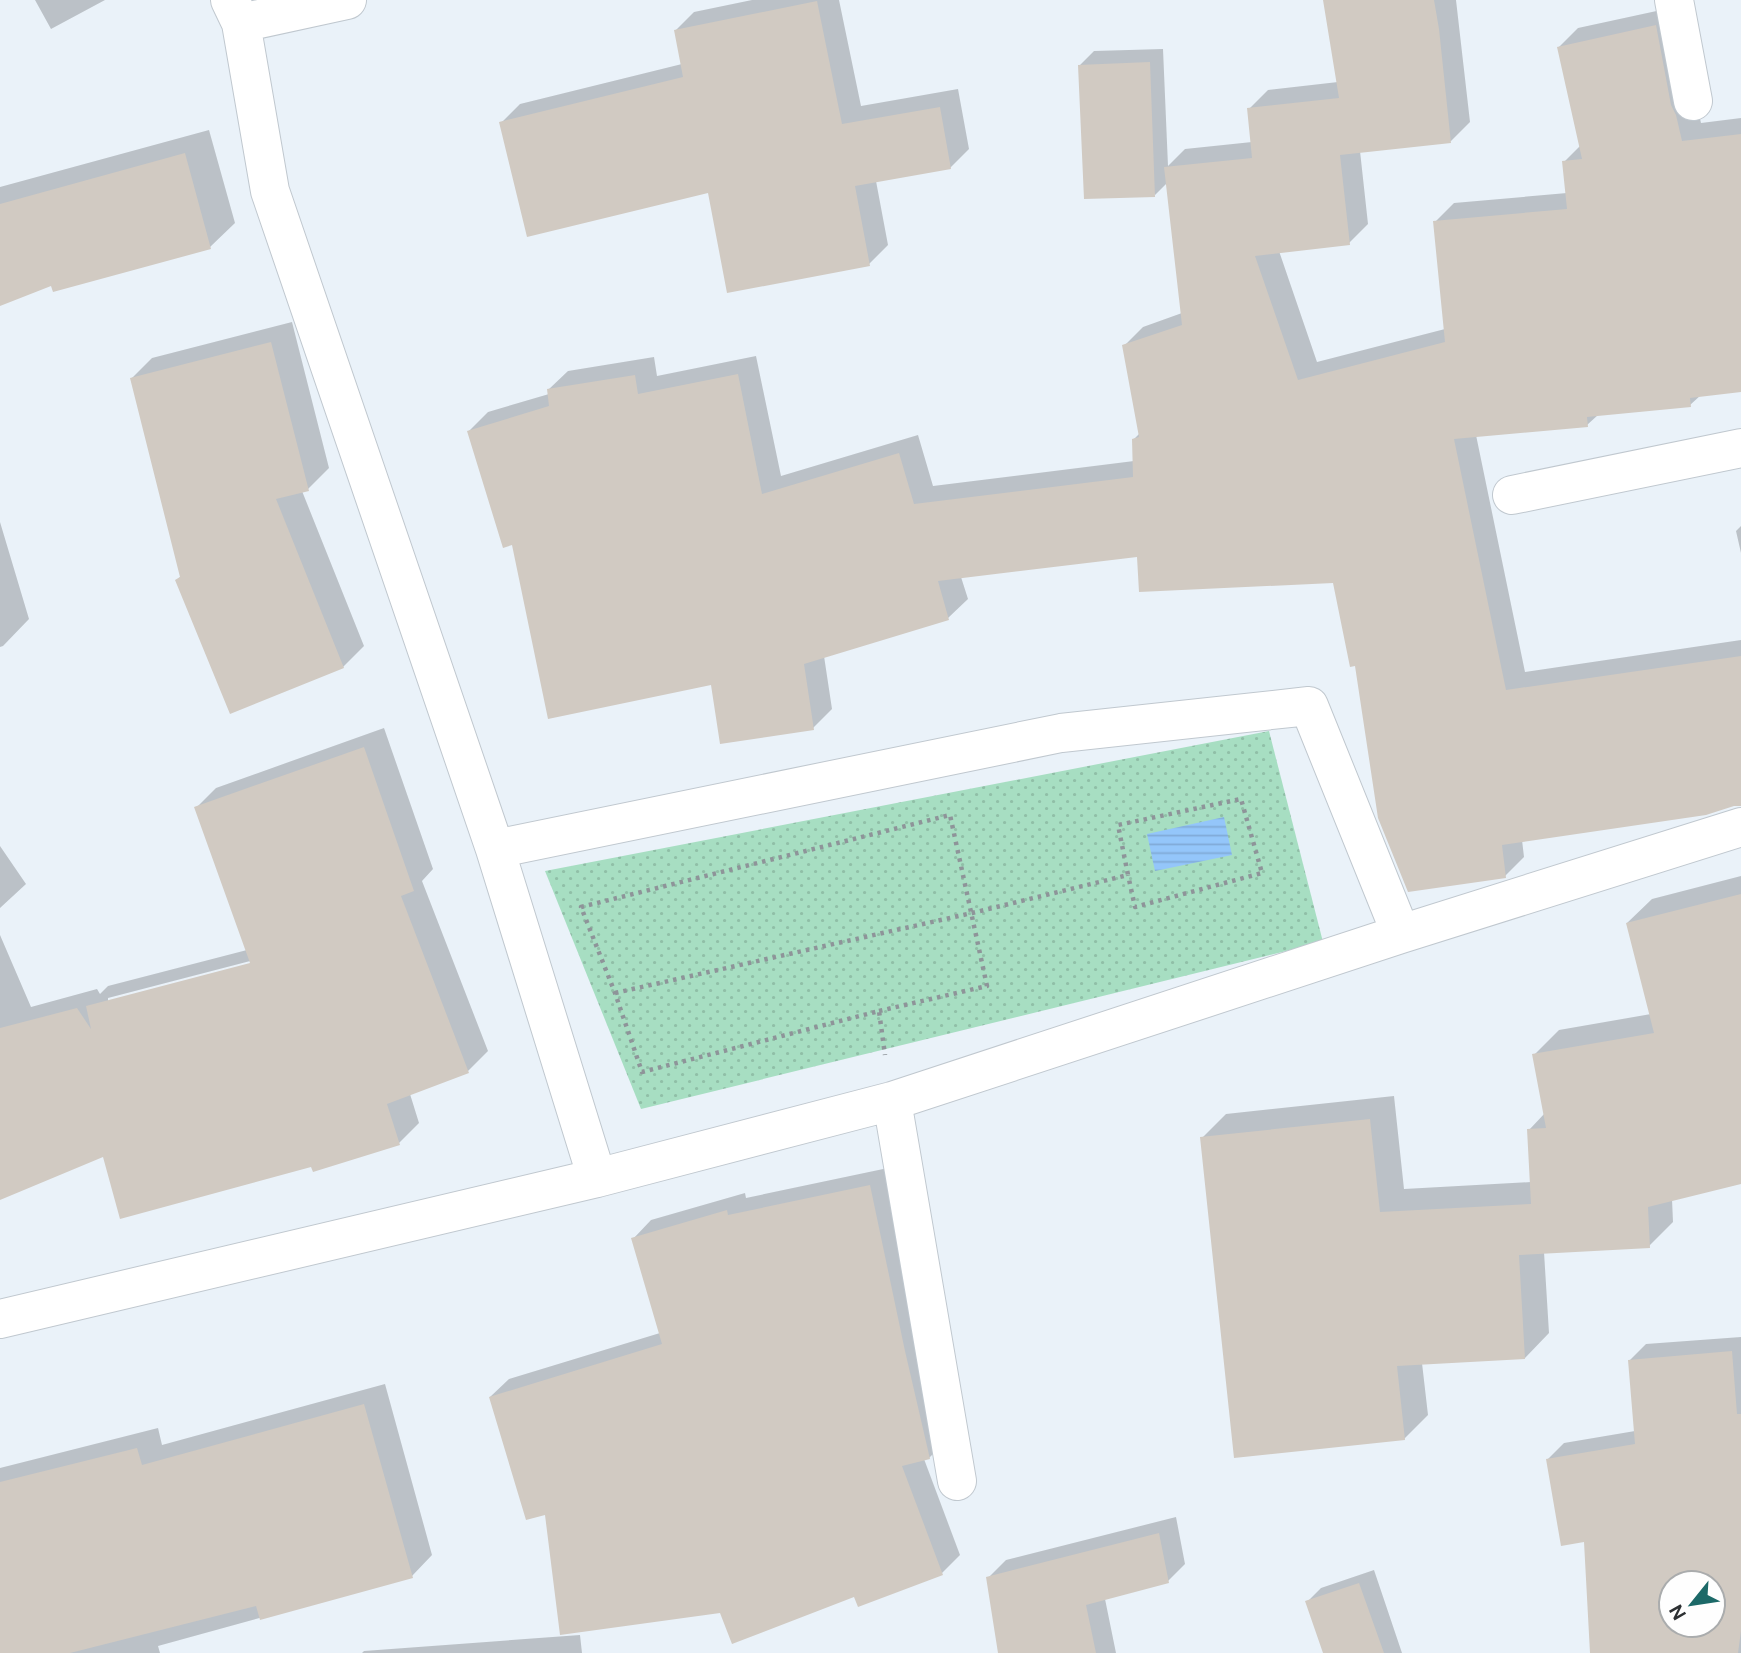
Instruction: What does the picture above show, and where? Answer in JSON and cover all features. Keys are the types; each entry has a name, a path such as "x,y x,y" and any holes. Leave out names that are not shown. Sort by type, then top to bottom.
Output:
{"street":[{"path":"347,0 236,11 270,191 495,849 597,1178"},
{"path":"1674,0 1693,101"},
{"path":"1512,495 1741,448"},
{"path":"495,849 1062,733 1309,706 1401,934"},
{"path":"0,1319 597,1178 892,1101 1401,934 1741,827"},
{"path":"892,1101 957,1481"}],"path":[{"path":"1241,799 1262,873 1135,907 1128,875 1118,825 1241,799"},
{"path":"950,815 987,986 642,1072 615,993 581,907 950,815"},
{"path":"615,993 1128,875"},
{"path":"879,1011 892,1101"}],"green space":[{"path":"1269,731 1323,942 641,1109 545,871"}],"water":[{"path":"1224,817 1232,855 1155,871 1147,834"}],"building":[{"path":"1323,0 1434,0 1451,143 1340,155 1350,245 1255,256 1298,380 1445,342 1433,221 1567,209 1562,161 1582,159 1557,47 1656,25 1671,105 1682,141 1741,134 1741,392 1690,398 1691,407 1587,417 1588,427 1454,439 1506,690 1741,656 1741,806 1706,815 1502,845 1506,878 1408,892 1378,818 1355,666 1350,667 1333,583 1139,592 1137,557 938,581 949,620 804,664 814,730 720,744 711,685 548,719 512,545 503,548 467,431 549,406 547,389 635,375 638,394 738,374 762,494 899,453 914,504 1133,477 1132,439 1139,437 1122,345 1182,325 1164,167 1252,158 1247,108 1339,98"},
{"path":"817,1 842,124 940,107 951,169 855,186 870,266 727,293 708,193 527,237 499,122 683,77 674,30"},
{"path":"1150,62 1155,197 1084,199 1078,65"},
{"path":"185,153 211,249 53,292 51,286 0,306 0,204"},
{"path":"271,342 309,491 276,499 344,668 230,714 175,580 180,577 130,378"},
{"path":"364,747 414,891 401,896 469,1073 387,1104 400,1145 313,1172 311,1167 120,1219 103,1157 0,1200 0,1028 77,1008 91,1029 86,1006 250,963 194,807"},
{"path":"1741,894 1741,1184 1648,1207 1650,1248 1519,1255 1525,1359 1397,1366 1405,1440 1234,1458 1200,1137 1370,1119 1380,1212 1531,1204 1527,1129 1546,1128 1532,1054 1654,1033 1626,923"},
{"path":"870,1185 930,1459 902,1466 943,1575 858,1607 854,1597 732,1644 720,1613 560,1635 545,1515 526,1520 489,1397 662,1344 631,1238 727,1210 728,1215"},
{"path":"1732,1351 1737,1414 1741,1414 1741,1631 1738,1653 1590,1653 1584,1542 1561,1546 1546,1459 1635,1444 1628,1360"},
{"path":"364,1404 413,1578 260,1620 256,1606 70,1653 0,1653 0,1482 137,1448 142,1465"},
{"path":"1159,1533 1169,1583 1086,1605 1096,1653 998,1653 986,1577"},
{"path":"1359,1583 1384,1653 1323,1653 1305,1601"}]}
